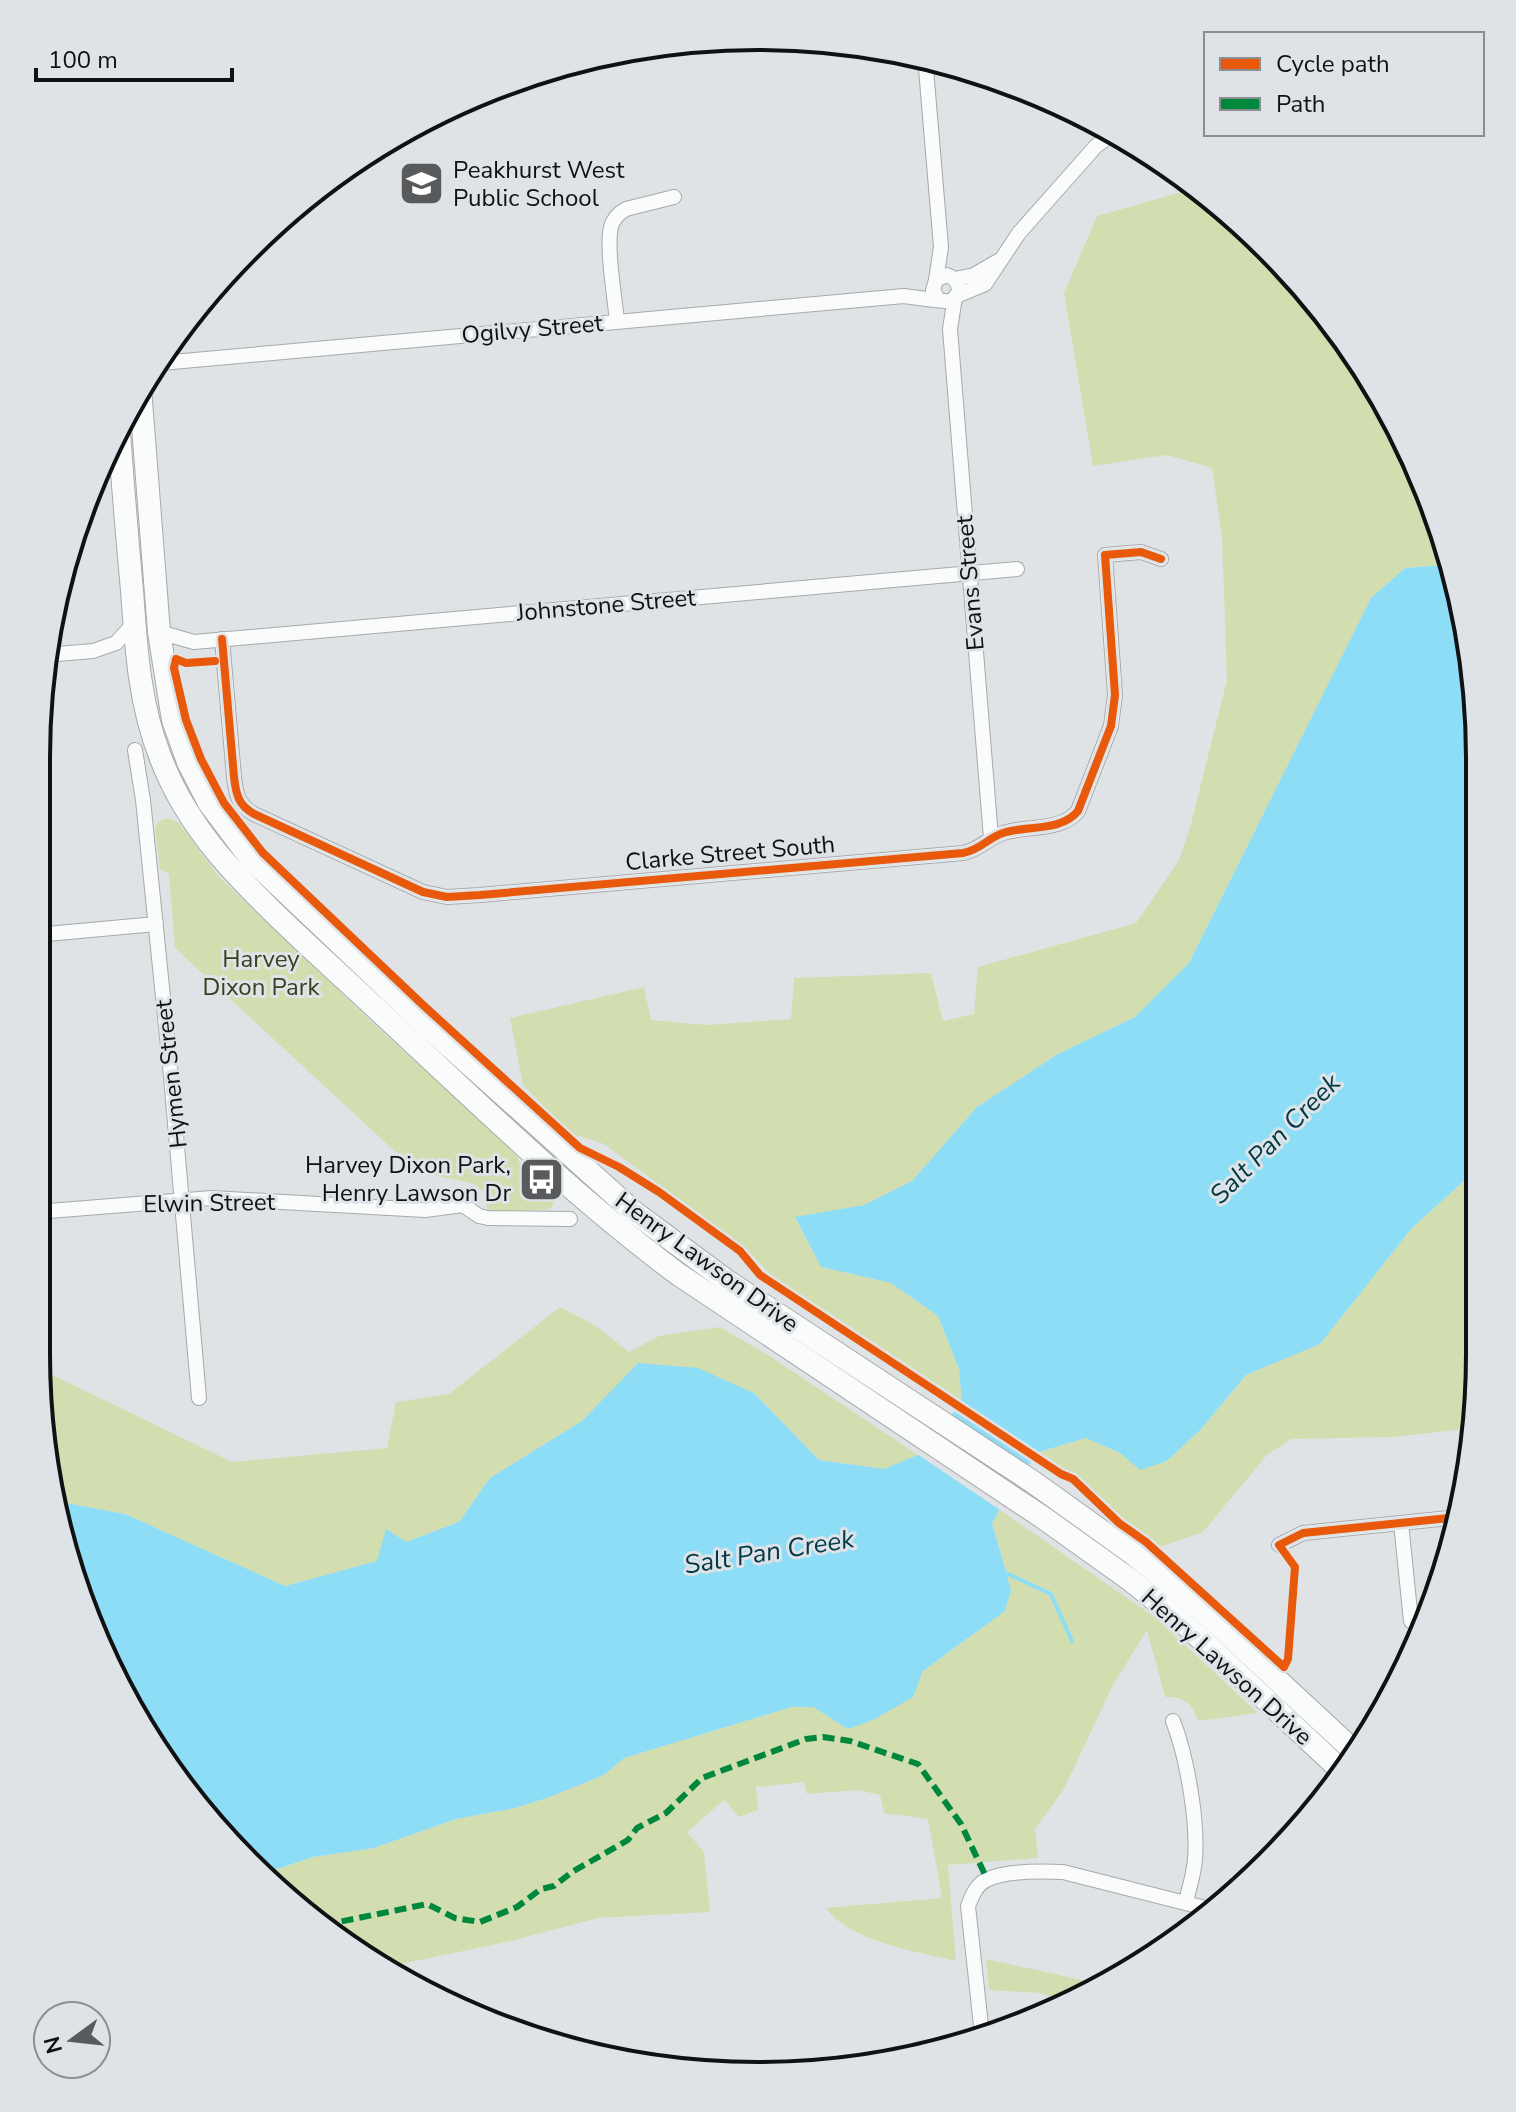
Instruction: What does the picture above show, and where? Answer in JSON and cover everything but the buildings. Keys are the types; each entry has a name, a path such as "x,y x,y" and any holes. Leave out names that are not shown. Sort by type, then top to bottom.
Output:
{"main road":[{"name":"Henry Lawson Drive","path":"142,410 163,664 173,720 188,762 209,803 236,841 332,938 546,1135 752,1311"},
{"name":"Henry Lawson Drive","path":"120,451 140,679 153,736 172,783 202,835 250,890 490,1113 638,1244 752,1311 1051,1510 1132,1553 1203,1611 1348,1746"},
{"name":"Henry Lawson Drive","path":"1051,1510 1186,1625 1335,1764"}],"street":[{"name":"Evans Street","path":"926,71 941,247 936,290 950,329"},
{"path":"998,261 974,275 954,278 943,275 936,290 949,301 985,284 998,261 1104,141"},
{"path":"617,322 611,225 626,209 674,197"},
{"name":"Evans Street","path":"941,247 954,278"},
{"path":"954,278 959,289 956,297"},
{"name":"Ogilvy Street","path":"171,362 904,296 924,299 936,290"},
{"name":"Evans Street","path":"956,297 950,329 991,838"},
{"name":"Clarke Street South","path":"222,639 234,777 241,804 254,814 411,887 434,895 463,896 963,853 1015,830 1059,824 1078,811 1114,717 1105,555 1141,552 1161,559"},
{"name":"Johnstone Street","path":"163,664 175,651 194,642 1017,569"},
{"path":"58,654 93,651 116,643 134,623"},
{"name":"Johnstone Street","path":"159,632 194,642"},
{"name":"Hymen Street","path":"135,750 156,924 199,1398"},
{"path":"50,934 156,924"},
{"name":"Elwin Street","path":"50,1211 183,1199 356,1204 438,1210 463,1205 488,1218 570,1219"},
{"path":"1279,1545 1303,1533 1446,1518"},
{"path":"1401,1523 1411,1621"},
{"path":"1173,1721 1186,1760 1195,1848 1186,1902"},
{"path":"981,2026 968,1906 973,1892 987,1879 1040,1871 1063,1872 1201,1906"}],"green space":[{"path":"1183,192 1259,257 1320,327 1371,404 1412,487 1439,565 1405,568 1371,598 1189,963 1135,1017 1058,1054 977,1107 912,1181 864,1205 795,1218 821,1267 891,1283 938,1316 959,1369 962,1402 772,1277 748,1250 604,1144 570,1133 523,1085 510,1018 644,987 651,1020 707,1025 791,1019 794,978 931,973 943,1021 974,1014 978,967 1136,923 1179,860 1227,680 1222,537 1212,468 1167,455 1093,466 1064,293 1097,216"},
{"name":"Harvey Dixon Park","path":"163,819 179,823 219,877 378,1028 517,1153 526,1175 557,1198 550,1209 501,1212 487,1209 485,1194 475,1184 416,1171 175,948 169,874 160,869 155,828"},
{"path":"1466,1179 1466,1354 1461,1429 1394,1437 1291,1439 1267,1455 1203,1532 1160,1547 1039,1452 1086,1438 1121,1453 1140,1469 1167,1461 1201,1429 1246,1375 1320,1344 1412,1228"},
{"path":"560,1307 596,1326 629,1352 659,1336 720,1327 768,1355 918,1455 884,1469 819,1460 754,1393 638,1364 582,1421 490,1478 459,1522 406,1542 377,1561 285,1586 125,1514 66,1503 56,1446 51,1374 232,1462 387,1448 396,1402 449,1394"},
{"path":"1000,1510 1156,1618 1258,1713 1198,1721 1187,1702 1165,1697 1147,1630 1112,1687 1064,1789 1035,1829 1038,1858 948,1865 956,1961 867,1937 851,1929 826,1908 942,1898 928,1819 884,1813 880,1795 858,1790 807,1794 804,1782 756,1787 758,1810 739,1817 724,1800 687,1832 704,1852 710,1912 598,1918 511,1941 400,1964 327,1916 274,1870 313,1857 374,1848 456,1819 515,1808 547,1798 604,1775 624,1758 792,1707 813,1707 848,1729 912,1697 923,1671 1005,1611 1011,1590 992,1523"},
{"path":"986,1959 1086,1981 1053,1997 1040,1993 989,1990"}],"water":[{"name":"Salt Pan Creek","path":"1439,565 1460,666 1466,758 1466,1179 1412,1228 1320,1344 1246,1375 1201,1429 1167,1461 1140,1470 1120,1453 1086,1438 1039,1452 1015,1482 992,1523 1011,1590 1005,1611 923,1671 913,1697 873,1720 848,1729 813,1707 792,1707 624,1758 604,1775 547,1798 515,1808 456,1819 374,1848 313,1857 274,1870 196,1785 145,1708 104,1625 74,1537 66,1503 125,1514 285,1586 377,1561 386,1529 406,1542 459,1522 490,1478 582,1421 638,1363 698,1368 754,1393 819,1460 884,1469 918,1455 962,1402 959,1369 938,1316 891,1283 821,1267 795,1217 864,1205 912,1181 977,1107 1058,1054 1135,1017 1189,963 1371,598 1405,568"}],"pier":[{"path":"958,1399 1042,1455 1034,1464 951,1409"},
{"path":"948,1413 1019,1484 1003,1512 914,1452"}],"waterway":[{"path":"1006,1573 1051,1594 1072,1641"}],"marked path":[{"path":"336,1923 427,1904 455,1918 480,1922 517,1907 541,1889 554,1886 628,1840 637,1828 666,1813 702,1778 806,1739 823,1737 850,1741 918,1764 961,1824 987,1879"}],"cycle path":[{"path":"222,639 235,783 244,807 423,892 447,897 480,895 963,853 1003,833 1053,825 1071,818 1078,811 1111,726 1115,695 1105,555 1141,552 1161,559"},
{"path":"215,661 186,663 176,659 174,668 186,720 201,759 224,803 263,853 423,1005 580,1148 659,1192 740,1251 760,1275 1073,1479 1284,1667 1288,1659 1295,1567 1279,1545 1303,1533 1446,1518"}],"place":[{"name":"Peakhurst West Public School","path":"422,184"},
{"name":"Harvey Dixon Park, Henry Lawson Dr","path":"542,1179"}]}
